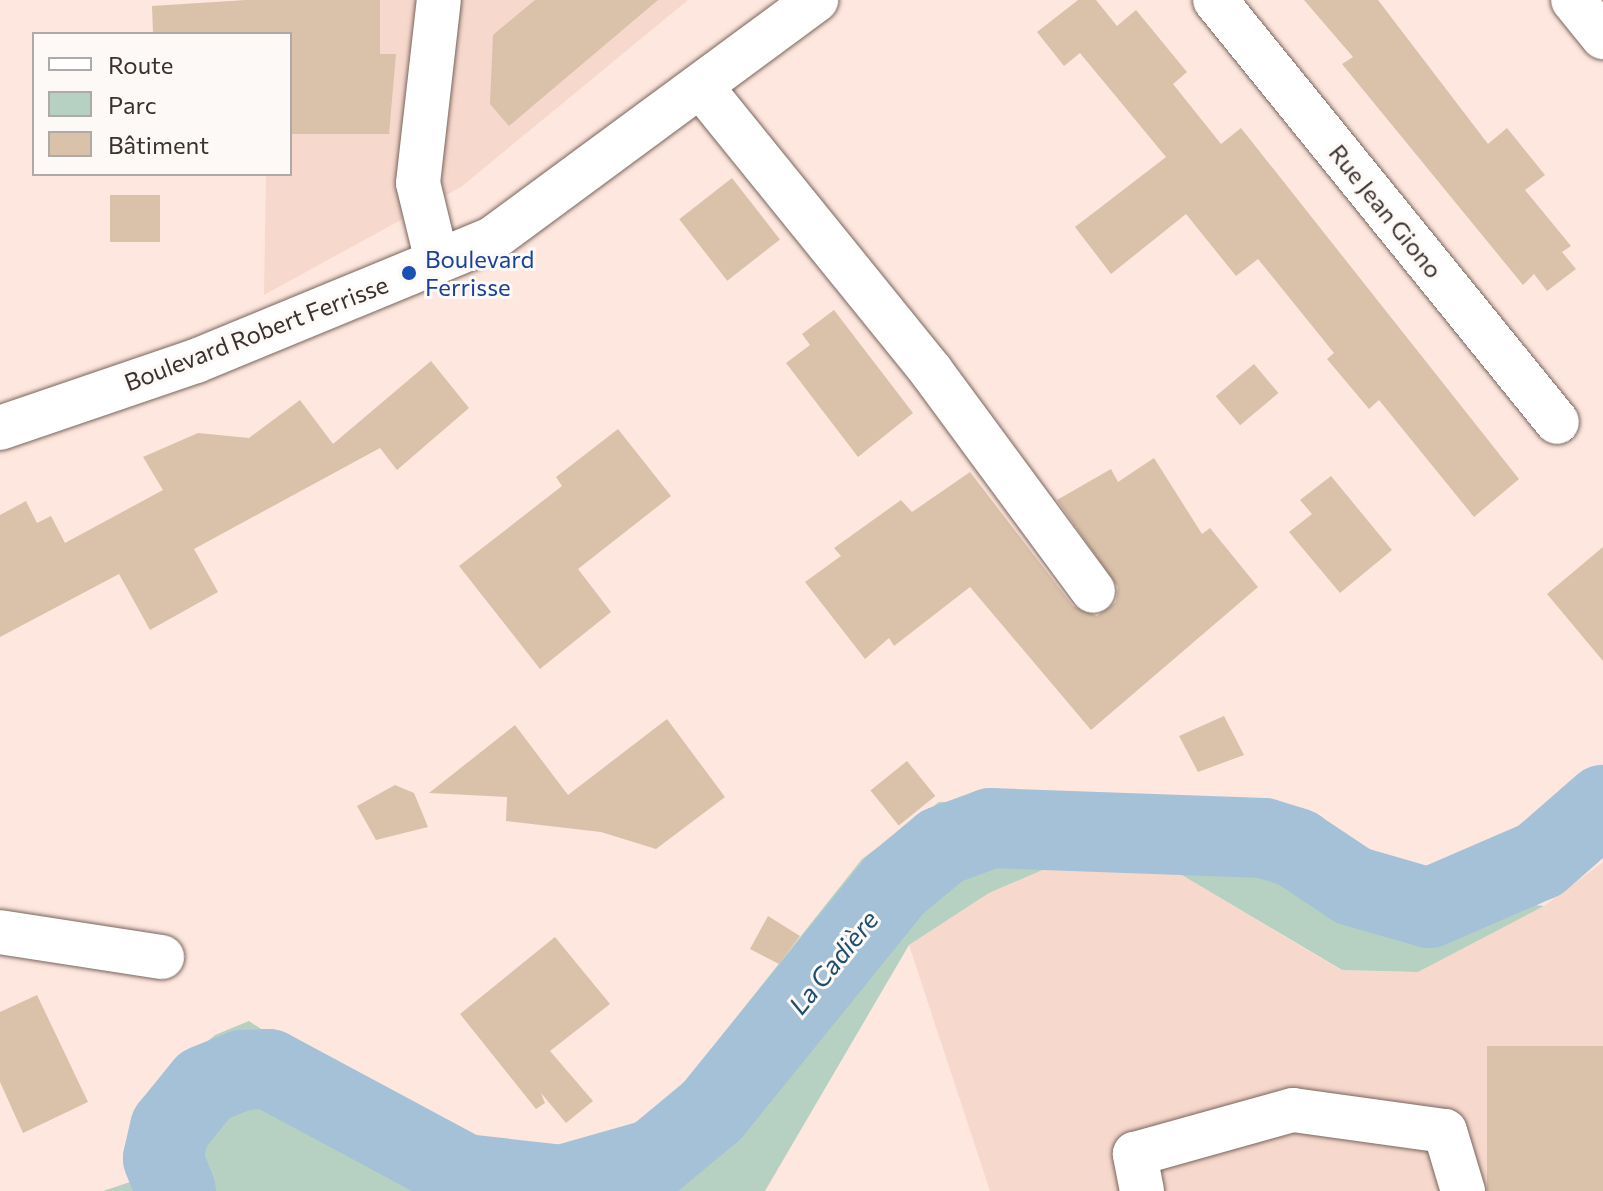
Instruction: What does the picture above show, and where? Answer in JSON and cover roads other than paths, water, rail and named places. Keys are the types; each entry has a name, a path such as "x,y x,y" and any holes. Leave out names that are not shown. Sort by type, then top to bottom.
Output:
{"street":[{"path":"437,261 418,183 439,0"},
{"name":"Boulevard Robert Ferrisse","path":"0,428 196,361 492,239 702,88 816,0"},
{"name":"Rue Jean Giono","path":"1215,0 1557,422"},
{"path":"1573,0 1603,37"},
{"path":"702,88 931,371 1093,591"},
{"path":"0,932 162,957"},
{"path":"1142,1191 1135,1154 1293,1110 1445,1131 1463,1191"}],"waterway":[{"name":"La Cadière","path":"176,1191 163,1158 170,1128 205,1085 242,1070 269,1069 465,1174 562,1185 654,1159 712,1111 895,885 942,846 991,828 1264,838 1296,848 1353,886 1429,908 1540,860 1603,805"}],"place":[{"name":"Boulevard Ferrisse","path":"409,273"}]}
